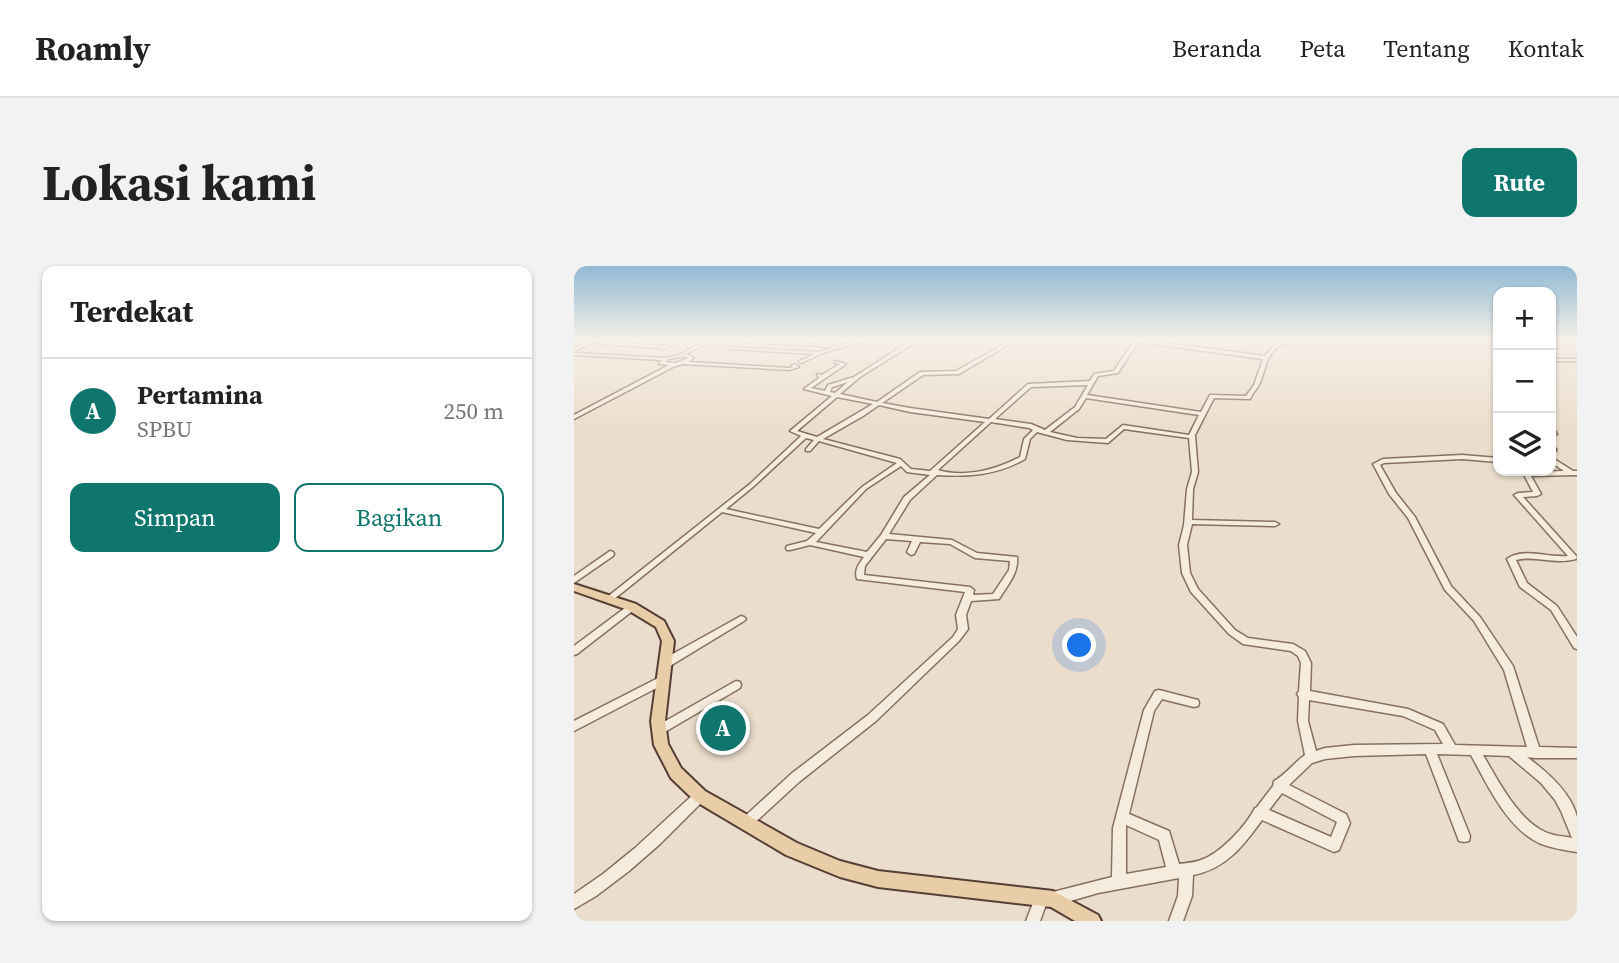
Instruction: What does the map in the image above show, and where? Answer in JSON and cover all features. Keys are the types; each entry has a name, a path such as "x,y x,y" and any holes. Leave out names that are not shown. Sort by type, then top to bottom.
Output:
{"main road":[{"path":"574,587 632,607 660,624 668,641 659,730 661,745 676,774 700,796 792,849 830,865 878,879 1048,899 1092,921"}],"street":[{"path":"574,413 650,370"},
{"path":"574,413 585,411 665,370"},
{"path":"834,370 819,377 807,389 942,415 1031,426 1035,431 1045,433 1108,441 1123,427 1192,437"},
{"path":"868,370 793,431 901,463 907,470 985,474 1006,470 1025,457 1027,439 1035,431"},
{"path":"808,450 817,440 922,373 957,373 963,370"},
{"path":"1045,433 1077,408 1098,374 1118,370"},
{"path":"1259,370 1256,384 1248,398 1212,396 1192,437 1195,472 1190,489 1189,522 1182,559 1194,590 1232,632 1246,641 1293,648 1302,654 1306,663 1302,694 1303,721 1311,757"},
{"path":"827,393 830,386 856,377"},
{"path":"746,823 795,778 872,718 956,639 963,629 961,615 970,591 966,589 861,578 859,570 907,499 1030,385 1090,383"},
{"path":"1084,396 1203,414"},
{"path":"610,598 721,510 805,436"},
{"path":"1493,460 1462,457 1383,460 1376,464 1412,520 1448,588 1477,619 1509,669 1535,752"},
{"path":"1556,462 1572,473 1577,480"},
{"path":"810,543 871,481 901,463"},
{"path":"1529,476 1537,494 1518,495 1573,557 1559,560 1519,556 1511,559 1523,585 1554,608 1577,645"},
{"path":"721,510 821,532"},
{"path":"1189,522 1233,526 1247,523 1275,524"},
{"path":"884,536 952,542 975,555 1014,559 1013,570 996,597 967,598"},
{"path":"911,552 917,539"},
{"path":"790,548 810,543 869,555"},
{"path":"574,580 610,554"},
{"path":"574,651 632,607"},
{"path":"666,663 741,619"},
{"path":"574,726 664,679"},
{"path":"659,730 736,685"},
{"path":"1302,694 1404,712 1439,727 1451,750"},
{"path":"1119,882 1122,817 1149,710 1156,696 1163,695 1194,704"},
{"path":"1033,921 1048,899 1119,882 1206,866 1217,860 1252,825 1278,785 1311,757 1321,752 1451,750 1577,753"},
{"path":"1430,751 1464,836"},
{"path":"1475,752 1495,785 1529,830 1545,839 1577,845"},
{"path":"1513,753 1558,790 1577,835"},
{"path":"1259,812 1334,845 1344,823 1342,818 1278,785"},
{"path":"574,902 648,847 700,796"},
{"path":"1122,817 1164,836 1180,870 1185,896 1176,921"}],"place":[{"name":"Pertamina","path":"723,728"}]}
